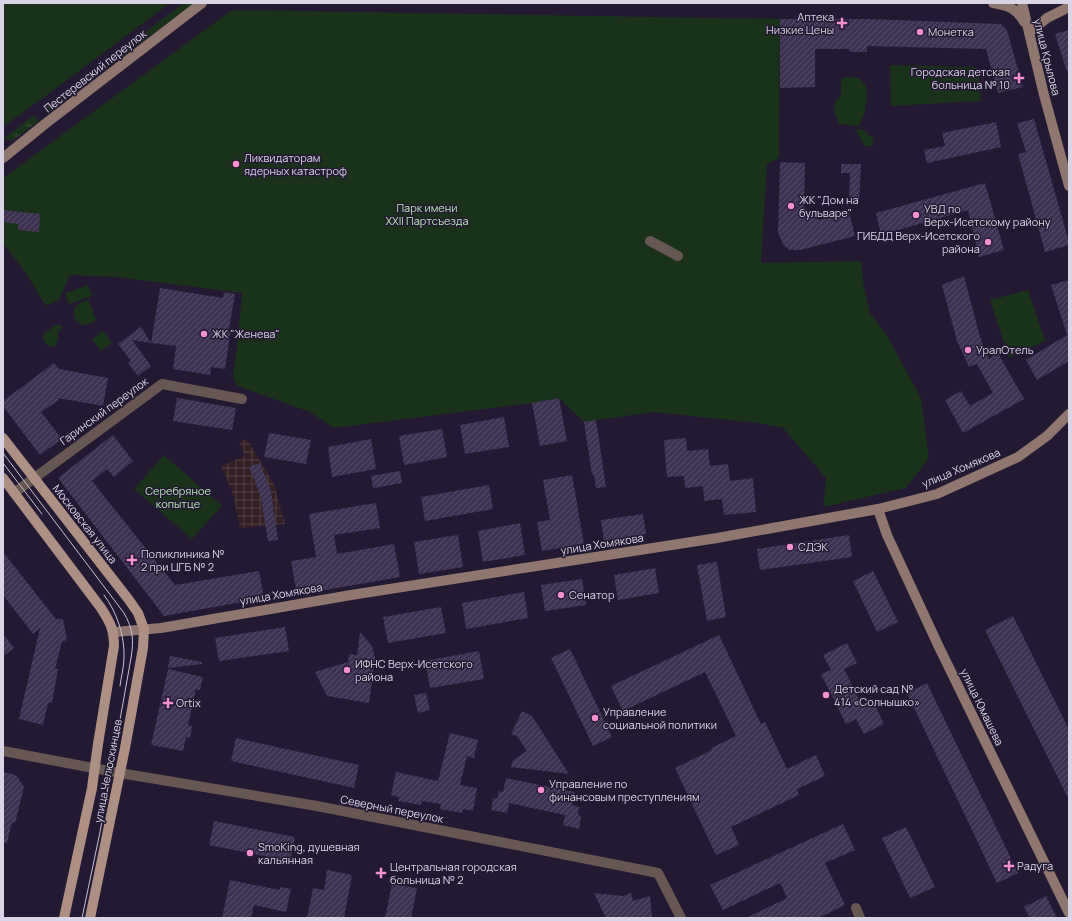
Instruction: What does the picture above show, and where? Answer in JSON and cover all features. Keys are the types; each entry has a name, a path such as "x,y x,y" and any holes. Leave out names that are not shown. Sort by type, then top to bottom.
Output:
{"main road":[{"name":"Московская улица","path":"3,438 129,600 138,613 144,629"},
{"path":"3,478 101,608 108,618 114,632"},
{"name":"улица Челюскинцев","path":"90,918 120,773 143,648 144,629"},
{"name":"улица Челюскинцев","path":"64,918 92,788 114,646 114,632"}],"street":[{"name":"Пестеревский переулок","path":"3,158 202,3"},
{"path":"993,3 1006,6 1021,14 1028,33 1047,18 1069,7"},
{"name":"улица Крылова","path":"1022,3 1028,33 1069,186"},
{"path":"650,241 678,256"},
{"name":"Гаринский переулок","path":"14,493 162,384 242,399"},
{"name":"улица Хомякова","path":"114,632 161,628 350,595 717,538 878,509 937,494 1018,457 1048,436 1069,414"},
{"name":"улица Юмашева","path":"878,509 887,535 938,645 1069,913"},
{"name":"Северный переулок","path":"3,750 120,773 317,806 658,873 681,918"}],"shaded area":[{"path":"247,439 274,484 285,524 240,528 233,494 221,466 245,456 239,442"}],"green space":[{"path":"3,3 170,3 3,127"},
{"path":"184,3 193,4 47,113 43,109"},
{"name":"Парк имени XXII Партсъезда","path":"232,10 780,19 779,158 767,164 761,263 861,261 864,287 870,313 885,332 921,398 929,458 906,488 823,507 826,478 783,428 758,423 653,412 584,422 559,398 532,403 334,428 310,412 237,386 233,376 242,293 116,277 70,275 59,300 47,306 26,273 3,243 3,178"},
{"path":"890,65 977,67 981,101 891,106"},
{"path":"848,77 862,80 867,91 865,111 859,126 839,124 834,110 835,104 841,94 841,79"},
{"path":"34,115 39,121 12,141 4,138"},
{"path":"855,129 864,130 873,139 873,146 865,146"},
{"path":"88,285 92,296 69,304 65,293"},
{"path":"1028,290 1045,341 1009,358 990,300"},
{"path":"89,300 96,320 88,325 83,325 77,322 74,312 78,304"},
{"path":"58,324 62,326 61,330 58,332 58,340 55,346 50,347 44,342 44,333"},
{"path":"103,331 112,343 101,351 92,339"},
{"name":"Серебряное копытце","path":"164,455 222,506 192,539 134,489"}],"building":[{"path":"780,19 867,19 1001,24 1007,30 1023,87 998,93 986,49 867,46 867,52 850,52 849,49 815,49 815,87 780,88"},
{"path":"1069,30 1069,72 1067,72 1055,34"},
{"path":"1034,119 1069,242 1069,245 1045,252 1018,154 1026,152 1017,123"},
{"path":"996,122 1001,147 927,163 924,150 945,146 942,133"},
{"name":"ЖК \"Дом на бульваре\"","path":"780,162 805,163 804,207 819,220 849,212 855,236 800,250 790,250 784,246 778,233"},
{"path":"841,164 861,164 859,203 849,202 850,173 841,173"},
{"path":"985,183 1004,250 979,257 968,210 881,235 876,213"},
{"path":"3,210 40,214 39,232 18,230 18,224 3,222"},
{"path":"964,276 980,337 989,359 998,353 1024,399 963,433 945,400 961,391 970,406 993,393 977,364 969,367 957,341 942,285"},
{"path":"1069,280 1069,361 1037,380 1026,360 1067,335 1051,285"},
{"name":"ЖК \"Женева\"","path":"160,288 223,298 224,292 235,294 229,329 231,329 225,369 211,367 210,375 173,369 176,346 151,343"},
{"path":"141,327 151,343 132,340 151,366 138,376 128,363 131,361 118,344"},
{"path":"54,363 59,369 108,378 103,406 58,398 59,400 41,412 62,439 40,455 3,406 3,401"},
{"path":"177,398 236,408 232,430 173,421"},
{"path":"559,398 567,441 540,446 532,403"},
{"path":"504,417 509,447 465,454 460,425"},
{"path":"596,420 606,487 596,488 594,474 592,475 584,422"},
{"path":"442,429 447,457 404,465 399,436"},
{"path":"269,433 311,440 306,464 264,457"},
{"path":"113,435 133,461 114,477 107,469 92,481 175,585 259,571 264,598 164,616 58,478"},
{"path":"686,438 687,451 708,449 710,466 728,464 730,481 753,478 756,512 724,515 722,499 704,501 703,486 685,488 684,476 667,477 664,440"},
{"path":"371,439 376,469 332,477 328,447"},
{"path":"260,463 271,491 278,540 268,541 260,494 249,467"},
{"path":"400,471 402,483 373,488 371,476"},
{"path":"572,475 584,544 542,551 537,522 550,520 543,480"},
{"path":"489,485 493,509 425,521 421,497"},
{"path":"376,503 380,528 334,535 337,554 394,544 400,577 297,595 291,561 316,557 309,514"},
{"path":"643,514 646,534 604,541 601,520"},
{"path":"520,523 525,555 483,562 478,531"},
{"path":"458,535 463,567 419,574 414,542"},
{"path":"849,535 852,557 760,570 757,549"},
{"path":"3,552 56,619 63,619 67,640 62,642 55,669 58,669 52,703 48,703 43,725 19,719 40,628 33,634 3,595"},
{"path":"717,562 726,617 707,621 697,565"},
{"path":"655,568 659,593 618,600 614,575"},
{"path":"873,571 898,622 877,632 853,581"},
{"path":"582,579 586,605 545,611 541,585"},
{"path":"524,592 528,618 466,629 462,603"},
{"path":"441,607 446,633 388,643 383,617"},
{"path":"1013,616 1069,730 1069,800 985,630"},
{"path":"285,627 289,651 219,661 215,638"},
{"path":"360,632 372,646 375,658 369,703 327,696 315,672 348,662 349,654 357,655"},
{"path":"3,634 14,648 3,656"},
{"path":"719,635 761,724 765,722 787,769 816,755 825,776 797,789 799,795 731,827 739,845 716,855 675,768 712,750 711,748 736,736 705,672 623,711 611,686"},
{"path":"847,643 857,663 844,669 863,708 874,703 884,724 864,734 856,719 846,724 821,674 831,670 823,655"},
{"path":"570,649 612,737 593,746 551,658"},
{"path":"479,651 484,679 430,688 425,661"},
{"path":"170,656 202,662 202,664 168,668"},
{"path":"168,669 203,677 200,690 196,689 188,725 192,726 190,738 186,737 183,751 151,745"},
{"path":"927,683 1018,873 997,883 907,693"},
{"path":"426,693 430,710 418,713 414,695"},
{"path":"522,711 532,716 569,774 511,767 513,760 527,751 517,736 511,734"},
{"path":"450,733 478,740 474,758 467,756 460,785 477,788 473,811 463,809 462,813 440,809 441,804 422,801 421,805 398,801 399,797 391,795 396,772 438,781"},
{"path":"236,738 359,765 354,788 231,761"},
{"path":"3,772 16,775 24,787 15,823 12,822 7,843 3,842"},
{"path":"506,778 575,792 572,805 579,807 578,815 581,816 579,829 563,825 565,815 509,803 507,813 491,810 493,798 497,799 499,791 503,792"},
{"path":"214,821 295,837 290,861 209,845"},
{"path":"843,824 855,850 825,863 845,905 818,918 746,918 787,898 780,883 723,910 710,885"},
{"path":"906,827 935,887 910,898 882,838"},
{"path":"327,870 352,875 344,918 307,918 313,888 324,890"},
{"path":"230,880 280,890 280,887 291,889 286,912 254,905 251,918 222,918"},
{"path":"392,884 417,888 411,918 385,918"},
{"path":"594,893 623,896 631,893 633,901 650,896 652,918 606,918"},
{"path":"1046,896 1057,918 1030,918 1024,907"}],"tram line":[{"path":"3,453 124,613 132,635 131,658 100,832 82,918"},
{"path":"3,463 42,514"},
{"path":"104,595 113,609 122,633 124,661 120,686"}],"place":[{"name":"Аптека Низкие Цены","path":"842,23"},
{"name":"Монетка","path":"920,32"},
{"name":"Городская детская больница № 10","path":"1019,78"},
{"name":"Ликвидаторам ядерных катастроф","path":"236,164"},
{"name":"ЖК \"Дом на бульваре\"","path":"791,206"},
{"name":"УВД по Верх-Исетскому району","path":"916,215"},
{"name":"ГИБДД Верх-Исетского района","path":"988,242"},
{"name":"ЖК \"Женева\"","path":"204,334"},
{"name":"УралОтель","path":"968,350"},
{"name":"СДЭК","path":"790,547"},
{"name":"Поликлиника № 2 при ЦГБ № 2","path":"132,560"},
{"name":"Сенатор","path":"561,595"},
{"name":"ИФНС Верх-Исетского района","path":"347,670"},
{"name":"Детский сад № 414 «Солнышко»","path":"826,695"},
{"name":"Ortix","path":"168,703"},
{"name":"Управление социальной политики","path":"595,718"},
{"name":"Управление по финансовым преступлениям","path":"541,790"},
{"name":"SmoKing, душевная кальянная","path":"250,853"},
{"name":"Радуга","path":"1009,866"},
{"name":"Центральная городская больница № 2","path":"381,873"}]}
